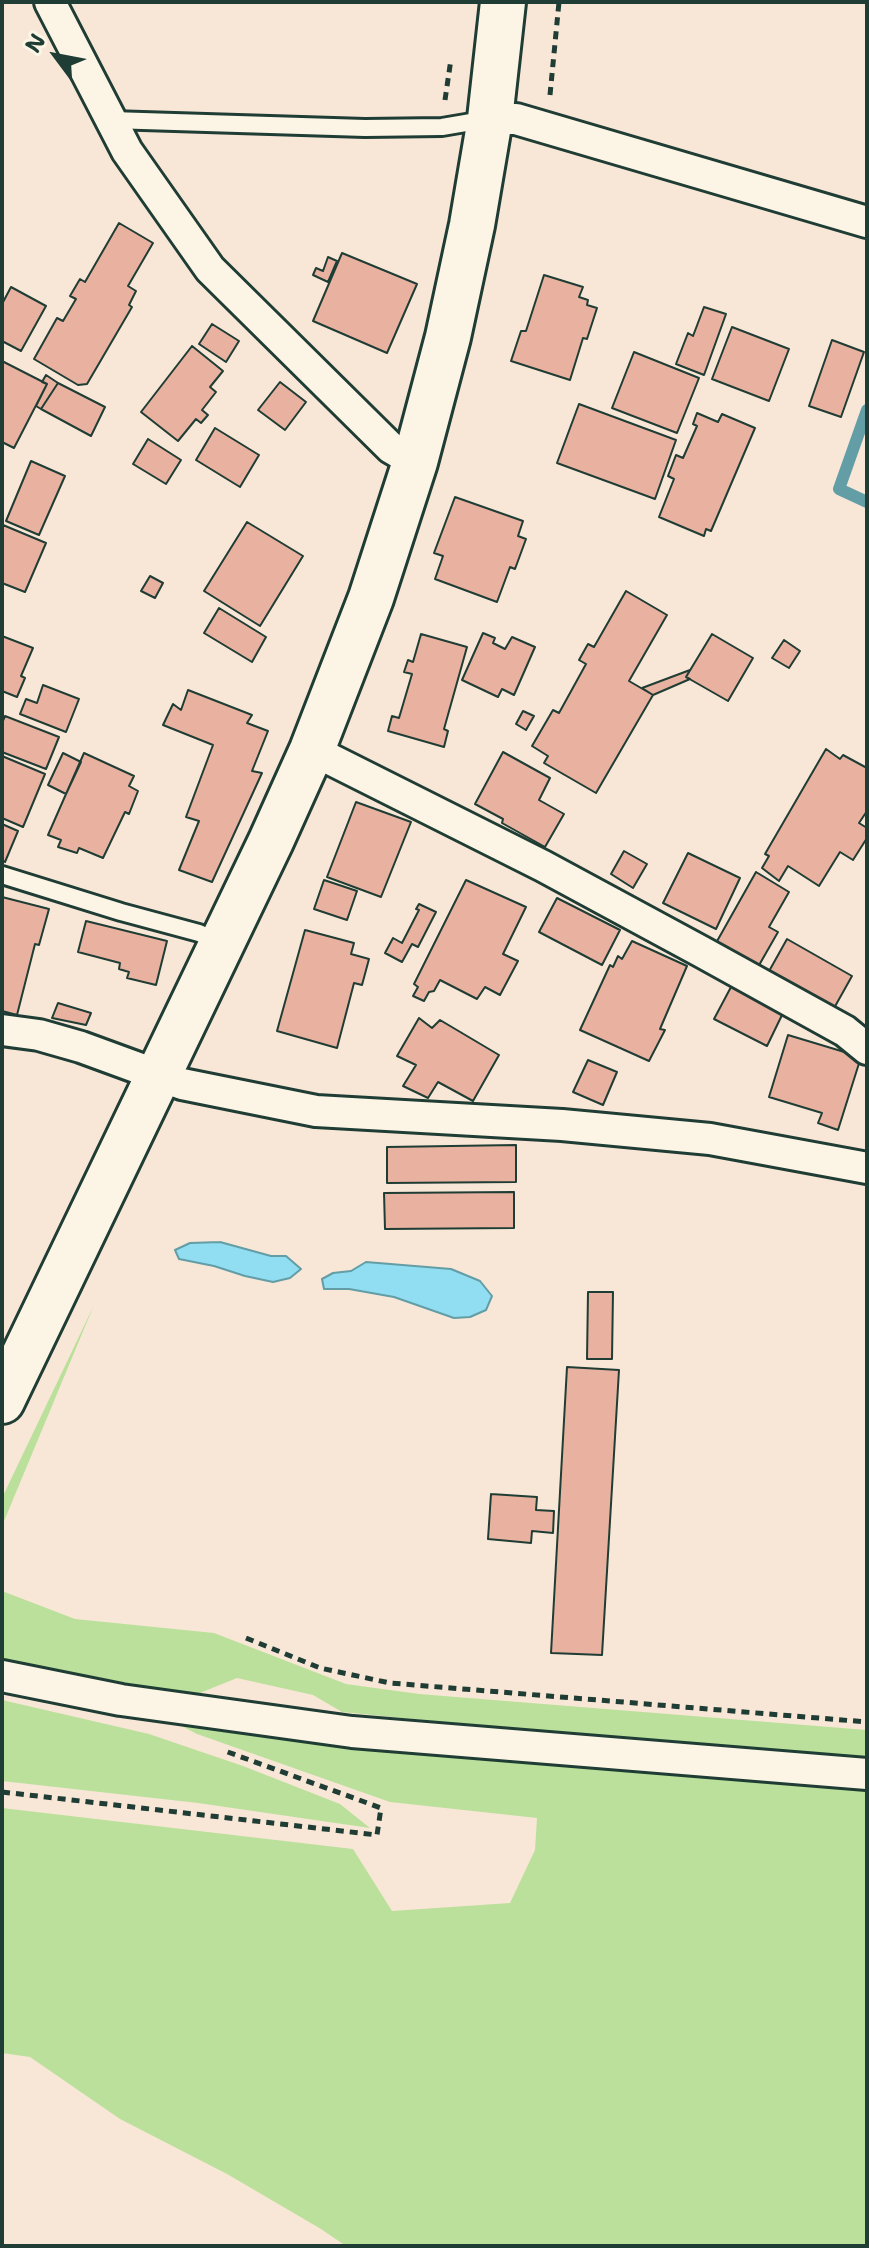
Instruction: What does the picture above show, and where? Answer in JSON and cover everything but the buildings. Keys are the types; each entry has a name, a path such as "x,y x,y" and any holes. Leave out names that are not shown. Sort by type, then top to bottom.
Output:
{"street":[{"path":"50,2 127,151 210,269 391,448 415,462"},
{"path":"2,1401 312,750 371,598 415,462 448,337 490,119 503,2"},
{"path":"490,119 516,119 867,222"},
{"path":"312,750 543,866 845,1031 867,1049"},
{"path":"2,1030 53,1039 182,1084 316,1111 562,1125 710,1139 867,1168"},
{"path":"2,1676 121,1700 352,1732 867,1774"}],"lane":[{"path":"111,120 365,128 442,127 490,119"},
{"path":"2,875 199,933 222,944"}],"path":[{"path":"547,128 559,2"},
{"path":"442,127 453,48"},
{"path":"246,1638 320,1668 390,1683 867,1722"},
{"path":"2,1792 377,1835 381,1808 225,1751"}],"green space":[{"path":"94,1305 2,1526 2,1498"},
{"path":"2,1591 75,1619 214,1633 346,1684 419,1694 867,1730 867,1758 342,1712 313,1695 237,1678 190,1697 2,1660"},
{"path":"2,1700 149,1734 243,1766 340,1804 370,1828 198,1803 2,1781"},
{"path":"172,1721 867,1784 867,2246 346,2246 227,2174 120,2119 30,2057 2,2053 2,1808 353,1849 392,1911 510,1903 535,1850 537,1818 390,1802 197,1734"}],"water":[{"path":"220,1242 271,1256 286,1256 301,1269 290,1278 273,1282 179,1259 175,1250 190,1243"},
{"path":"366,1262 451,1269 480,1281 492,1296 486,1310 470,1317 454,1318 394,1297 349,1289 324,1289 322,1279 333,1273 351,1271"}],"waterway":[{"path":"867,410 839,489 867,502"}]}
